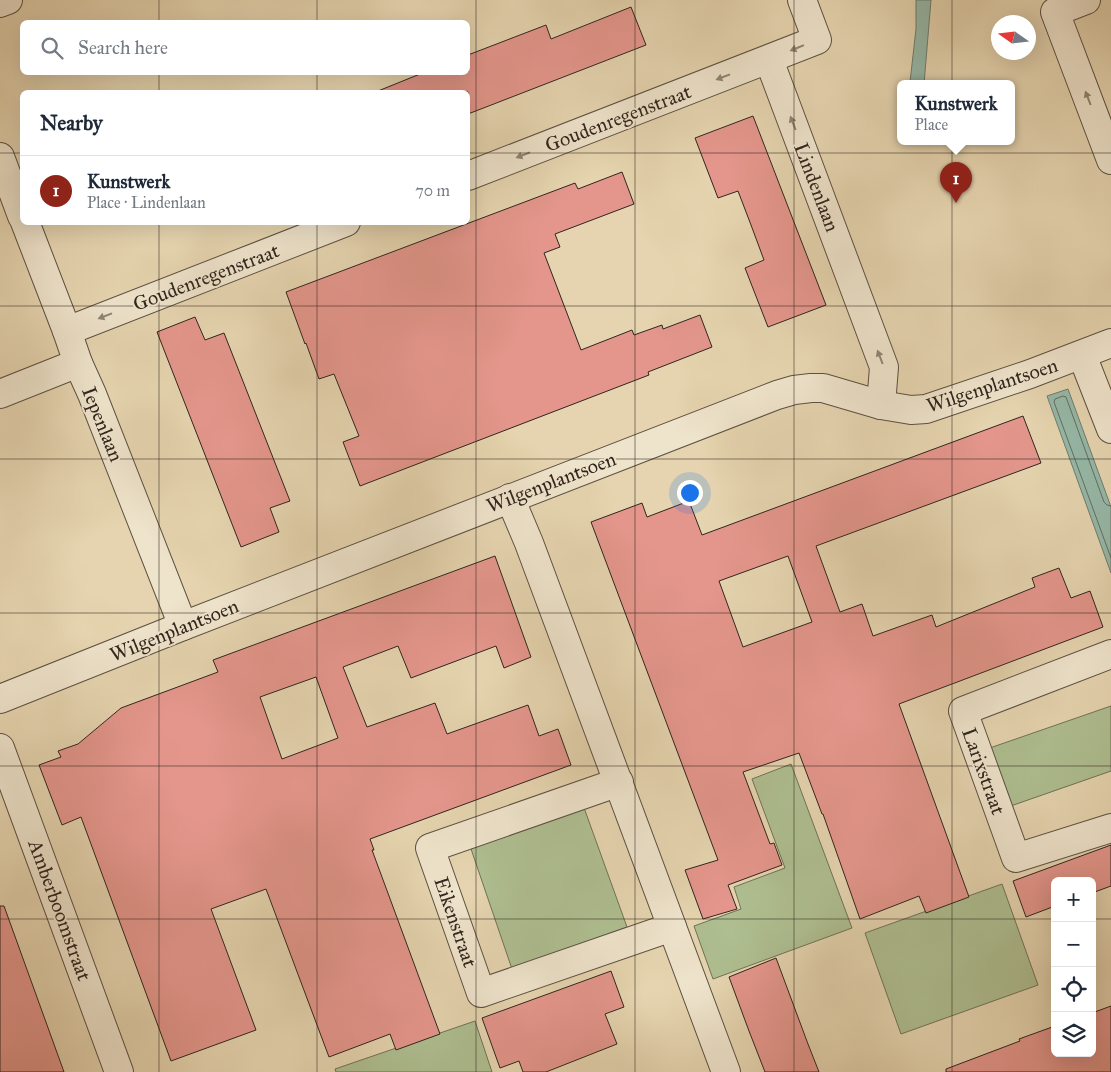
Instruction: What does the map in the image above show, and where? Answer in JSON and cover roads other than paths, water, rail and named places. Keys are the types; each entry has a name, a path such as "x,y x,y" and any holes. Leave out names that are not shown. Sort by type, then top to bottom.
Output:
{"street":[{"path":"0,3 8,0"},
{"path":"769,60 817,40 802,0"},
{"path":"1086,0 1056,12 1111,160"},
{"name":"Goudenregenstraat","path":"470,175 769,60"},
{"name":"Lindenlaan","path":"769,60 884,367 881,405"},
{"path":"0,157 20,211"},
{"name":"Iepenlaan","path":"26,225 78,363 92,394 183,626"},
{"name":"Goudenregenstraat","path":"67,331 338,225"},
{"name":"Wilgenplantsoen","path":"0,699 510,498 794,390 823,388 881,405 910,410 926,409 1030,374 1111,343"},
{"path":"1082,355 1111,429"},
{"path":"0,394 78,363"},
{"path":"510,498 529,543 726,1072"},
{"name":"Larixstraat","path":"1111,654 963,711 1016,858 1111,828"},
{"name":"Amberboomstraat","path":"0,748 119,1072"},
{"name":"Eikenstraat","path":"618,782 430,848 481,993 672,927"}],"water":[{"path":"916,0 931,0 924,80 910,80 916,29"},
{"path":"1068,389 1111,507 1111,573 1047,396"}],"place":[{"name":"Kunstwerk","path":"956,203"}]}
